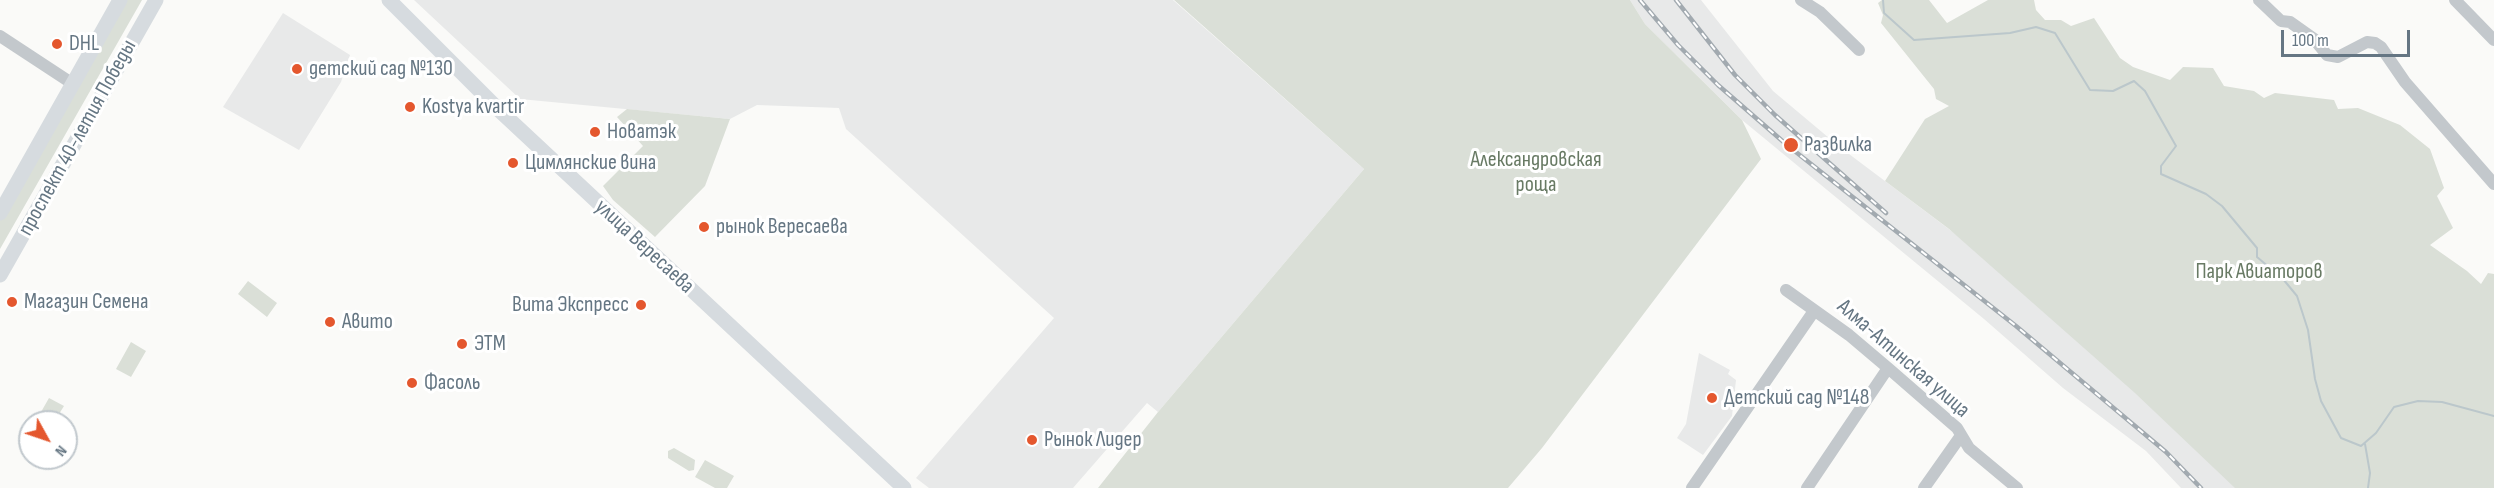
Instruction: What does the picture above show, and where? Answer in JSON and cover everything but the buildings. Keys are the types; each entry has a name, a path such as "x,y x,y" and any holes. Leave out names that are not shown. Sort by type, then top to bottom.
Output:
{"main road":[{"name":"проспект 40-летия Победы","path":"0,213 120,0"},
{"name":"проспект 40-летия Победы","path":"0,275 156,0"},
{"name":"улица Вересаева","path":"389,0 499,111 904,488"}],"street":[{"path":"1801,0 1820,12 1859,50"},
{"path":"2259,0 2281,21 2290,22 2314,39 2327,55 2338,57 2367,42 2381,47 2405,82 2494,184"},
{"path":"2455,0 2494,40"},
{"path":"0,36 73,84"},
{"name":"Алма-Атинская улица","path":"1786,290 1849,334 1957,428 1960,437 1969,448 2017,488"},
{"path":"1698,486 1814,310"},
{"path":"1807,488 1888,368"},
{"path":"1924,488 1960,437"}],"shaded area":[{"path":"414,0 1173,0 1364,169 1158,412 1147,403 1073,488 929,488 916,478 1054,318 846,129 839,108 757,105 730,119 520,99"},
{"path":"1630,0 1701,0 1773,91 1841,148 2022,284 2252,488 2181,488 2146,451 2063,388 1984,319 1742,120 1645,24"},
{"name":"детский сад №130","path":"283,13 350,55 341,82 299,150 223,107"},
{"name":"Детский сад №148","path":"1699,353 1730,370 1728,374 1736,380 1732,416 1703,455 1677,438 1686,424"}],"green space":[{"path":"124,0 142,0 0,249 0,218"},
{"name":"Александровская роща","path":"1174,0 1630,0 1645,24 1742,120 1761,159 1542,448 1508,488 1098,488 1158,412 1364,169"},
{"name":"Парк Авиаторов","path":"1882,0 1929,0 1947,23 1988,0 2034,0 2036,10 2045,20 2061,20 2071,26 2094,18 2120,58 2133,67 2170,80 2183,67 2213,68 2224,86 2254,91 2264,98 2275,93 2334,100 2338,109 2358,108 2400,125 2430,149 2444,188 2437,196 2453,228 2430,245 2467,271 2481,284 2488,273 2494,274 2494,488 2235,488 2135,393 1949,229 1885,181 1925,119 1949,106 1936,99 1934,89 1881,23 1883,15 1878,3"},
{"path":"627,109 730,119 705,186 655,237 613,200 603,186 643,146 617,117"},
{"path":"248,281 277,303 267,317 238,294"},
{"path":"131,342 146,351 131,377 116,369"},
{"path":"49,398 64,406 62,410 42,410"},
{"path":"674,448 695,460 694,470 689,471 668,458 668,451"},
{"path":"705,460 734,476 727,488 715,488 695,477"}],"waterway":[{"path":"1883,0 1884,13 1914,40 2010,33 2036,27 2055,33 2090,90 2113,91 2134,81 2145,91 2176,146 2161,166 2161,174 2206,194 2222,206 2257,248 2257,257 2283,279 2297,296 2308,330 2315,379 2321,401 2341,438 2361,446 2376,433 2394,407 2418,401 2442,402 2494,416"},
{"path":"2365,444 2370,473 2368,488"}],"railway":[{"path":"1640,0 1678,45 1718,85 1787,145 2016,326 2166,452 2201,488"},
{"path":"1676,0 1735,75 1775,115 1886,213"}],"place":[{"name":"DHL","path":"57,44"},
{"name":"детский сад №130","path":"297,69"},
{"name":"Kostya kvartir","path":"410,107"},
{"name":"Новатэк","path":"595,132"},
{"name":"Развилка","path":"1791,145"},
{"name":"Цимлянские вина","path":"513,163"},
{"name":"рынок Вересаева","path":"704,227"},
{"name":"Магазин Семена","path":"12,302"},
{"name":"Вита Экспресс","path":"641,305"},
{"name":"Авито","path":"330,322"},
{"name":"ЭТМ","path":"462,344"},
{"name":"Фасоль","path":"412,383"},
{"name":"Детский сад №148","path":"1712,398"},
{"name":"Рынок Лидер","path":"1032,440"}]}
